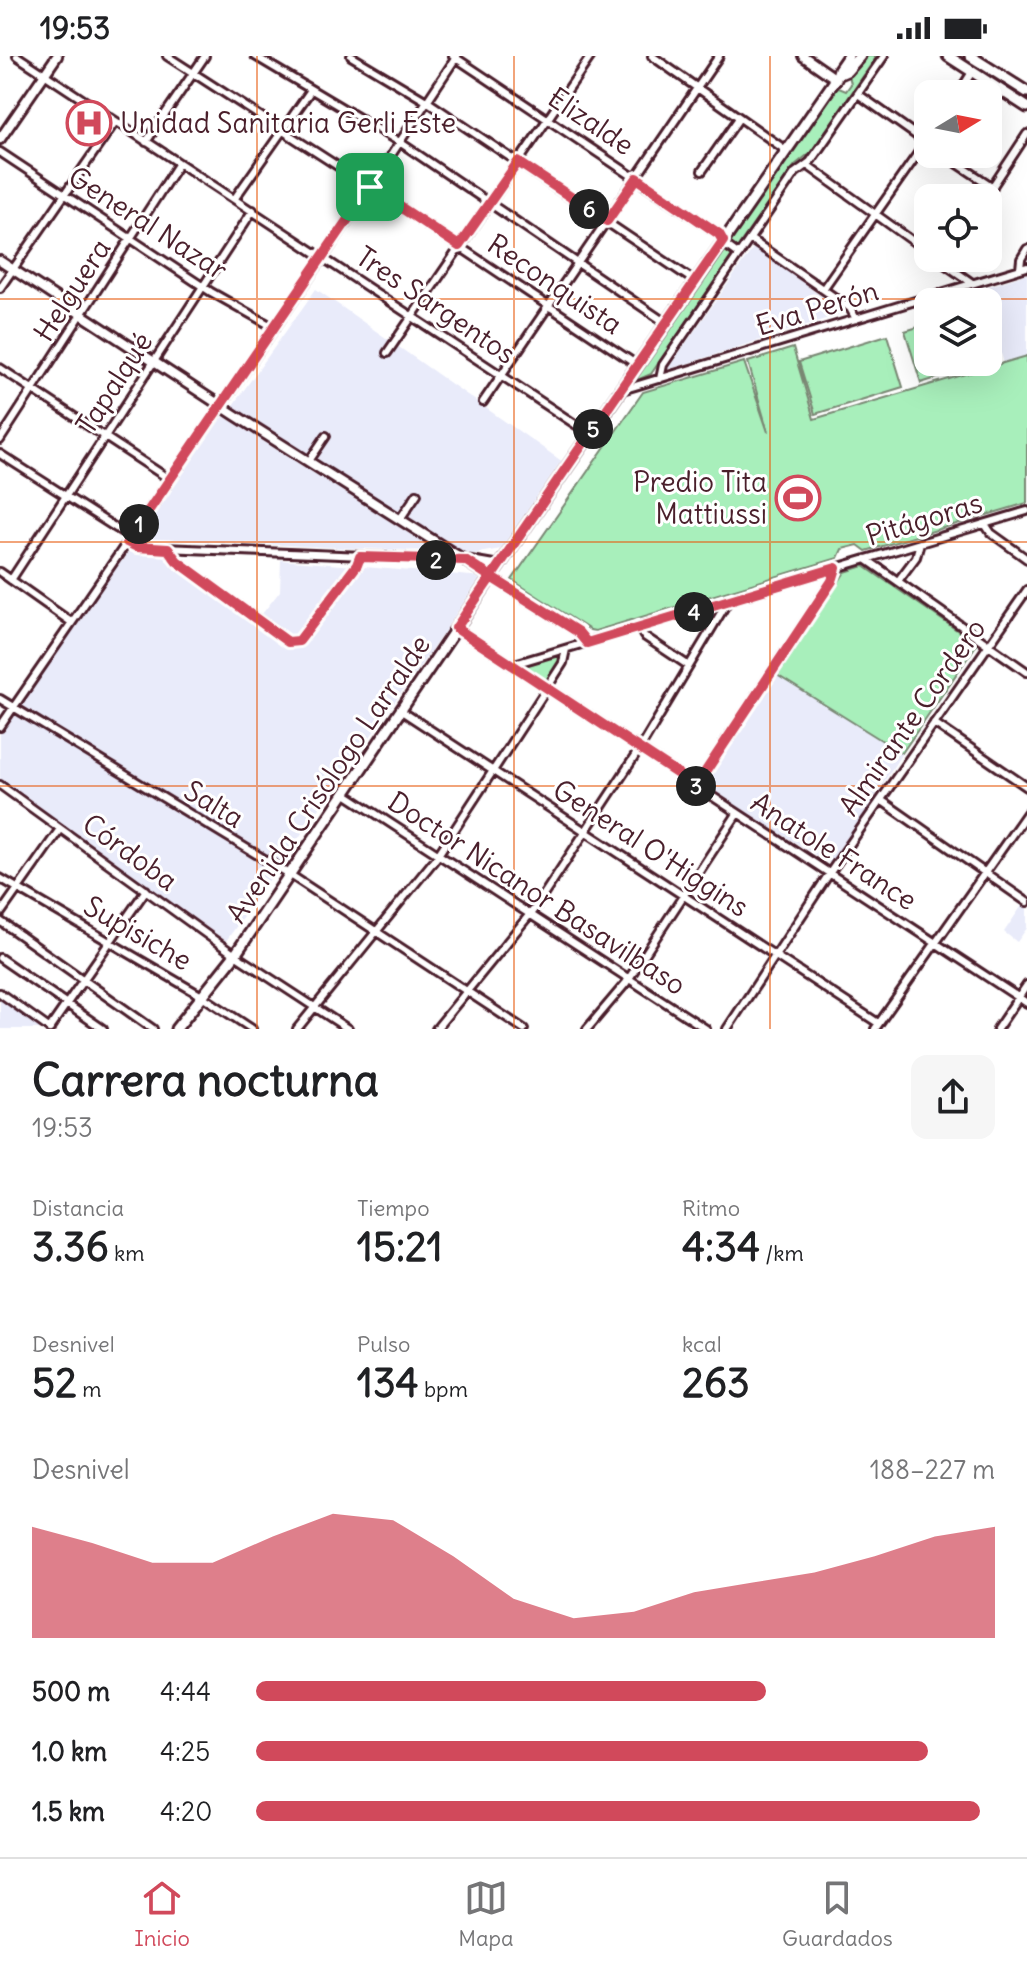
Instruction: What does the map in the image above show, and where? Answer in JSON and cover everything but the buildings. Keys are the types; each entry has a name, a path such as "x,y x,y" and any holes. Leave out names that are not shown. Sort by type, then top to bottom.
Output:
{"main road":[{"path":"948,56 1027,107"},
{"path":"970,56 1027,92"},
{"name":"Avenida Crisólogo Larralde","path":"176,1029 235,955 666,323 837,77 847,71 857,57"}],"street":[{"name":"Tres Sargentos","path":"17,56 590,434"},
{"path":"0,139 57,56"},
{"name":"Reconquista","path":"167,56 637,365"},
{"path":"146,142 205,56"},
{"path":"255,56 401,143 666,323"},
{"path":"351,56 428,102 696,282"},
{"path":"387,353 591,56"},
{"path":"652,56 787,151"},
{"path":"483,402 719,56"},
{"path":"803,56 837,77"},
{"path":"660,379 663,365 795,173 807,165 884,56"},
{"path":"0,727 401,143 455,57"},
{"name":"Elizalde","path":"455,57 719,234 739,255"},
{"path":"967,80 972,72"},
{"path":"235,198 311,90"},
{"path":"858,94 914,133"},
{"path":"702,171 739,118"},
{"path":"0,288 115,122"},
{"path":"995,184 1027,134"},
{"name":"General Nazar","path":"0,152 204,287 275,328"},
{"path":"823,289 914,161"},
{"name":"Helguera","path":"0,440 179,163"},
{"path":"807,165 914,242"},
{"path":"964,168 988,184"},
{"name":"Tapalqué","path":"11,580 253,210"},
{"path":"750,239 850,308 856,319"},
{"path":"1024,268 1021,259 1027,249"},
{"path":"0,261 154,363 578,632 587,643"},
{"name":"Eva Perón","path":"619,392 1024,268"},
{"path":"959,272 972,283"},
{"path":"0,368 169,479"},
{"path":"309,461 326,436"},
{"path":"0,454 137,547 465,560 499,566"},
{"path":"400,519 417,494"},
{"name":"Pitágoras","path":"511,665 1027,511"},
{"path":"985,524 991,533 1027,559"},
{"path":"898,581 916,557 920,543"},
{"path":"168,549 177,561 288,642 294,643 299,641 360,557"},
{"path":"866,559 1027,672"},
{"path":"696,786 832,581 836,568"},
{"path":"0,572 71,622"},
{"name":"Almirante Cordero","path":"727,1029 829,874 1027,590"},
{"path":"436,1029 531,915 639,750 728,601"},
{"name":"Anatole France","path":"456,628 1027,1003"},
{"path":"639,628 644,636 689,666"},
{"path":"297,1029 439,854 563,663 566,649"},
{"name":"Salta","path":"0,699 289,874 524,1029"},
{"name":"General O'Higgins","path":"400,710 775,956 876,1026"},
{"path":"934,723 1027,787"},
{"name":"Córdoba","path":"0,785 235,955 348,1029"},
{"name":"Doctor Nicanor Basavilbaso","path":"344,793 706,1029"},
{"path":"881,800 1027,902"},
{"path":"876,1026 1027,813"},
{"path":"587,1029 629,978 737,814"},
{"path":"0,914 60,829"},
{"name":"Supisiche","path":"0,878 202,996 252,1029"},
{"path":"0,993 49,1029 146,890"},
{"path":"0,921 153,1029"},
{"path":"0,958 103,1029"},
{"path":"997,1029 1027,985"}],"shaded area":[{"path":"754,247 844,313 667,370"},
{"path":"1027,274 1027,356 1004,363 1002,288 984,288"},
{"path":"316,289 563,462 501,549 455,557 231,408"},
{"path":"221,417 432,548 429,552 138,538"},
{"path":"128,552 164,554 255,623 280,591 281,560 483,577 226,941 0,782 0,733"},
{"path":"777,675 902,753 832,865 704,787"},
{"path":"1023,904 1027,907 1027,928 1017,942 1004,932"},
{"path":"0,997 40,1029 0,1029"}],"green space":[{"path":"867,56 877,56 811,152 795,165 736,249 729,242 833,90 839,88 846,91 851,84 849,75"},
{"path":"724,249 733,254 651,374 637,380 636,375"},
{"path":"914,328 914,360 905,331"},
{"path":"887,335 903,387 815,414 799,362"},
{"name":"Predio Tita Mattiussi","path":"793,348 814,419 959,376 1002,376 1002,363 1027,356 1027,503 866,551 858,545 842,549 838,558 595,631 512,580 643,392 744,362 768,432 748,362"},
{"path":"919,376 943,376 921,383"},
{"path":"864,566 977,644 902,753 777,675 845,572"},
{"path":"557,655 561,661 546,683 521,667"}],"place":[{"name":"Unidad Sanitaria Gerli Este","path":"89,123"},
{"name":"Predio Tita Mattiussi","path":"798,498"}],"route":[{"path":"370,187 127,542 137,547 168,549 177,561 288,642 294,643 299,641 360,557 465,560 491,577 456,628 696,786 832,581 836,568 587,643 578,632 491,577 723,241 719,234 637,178 607,221 518,162 459,246 370,187"}]}
